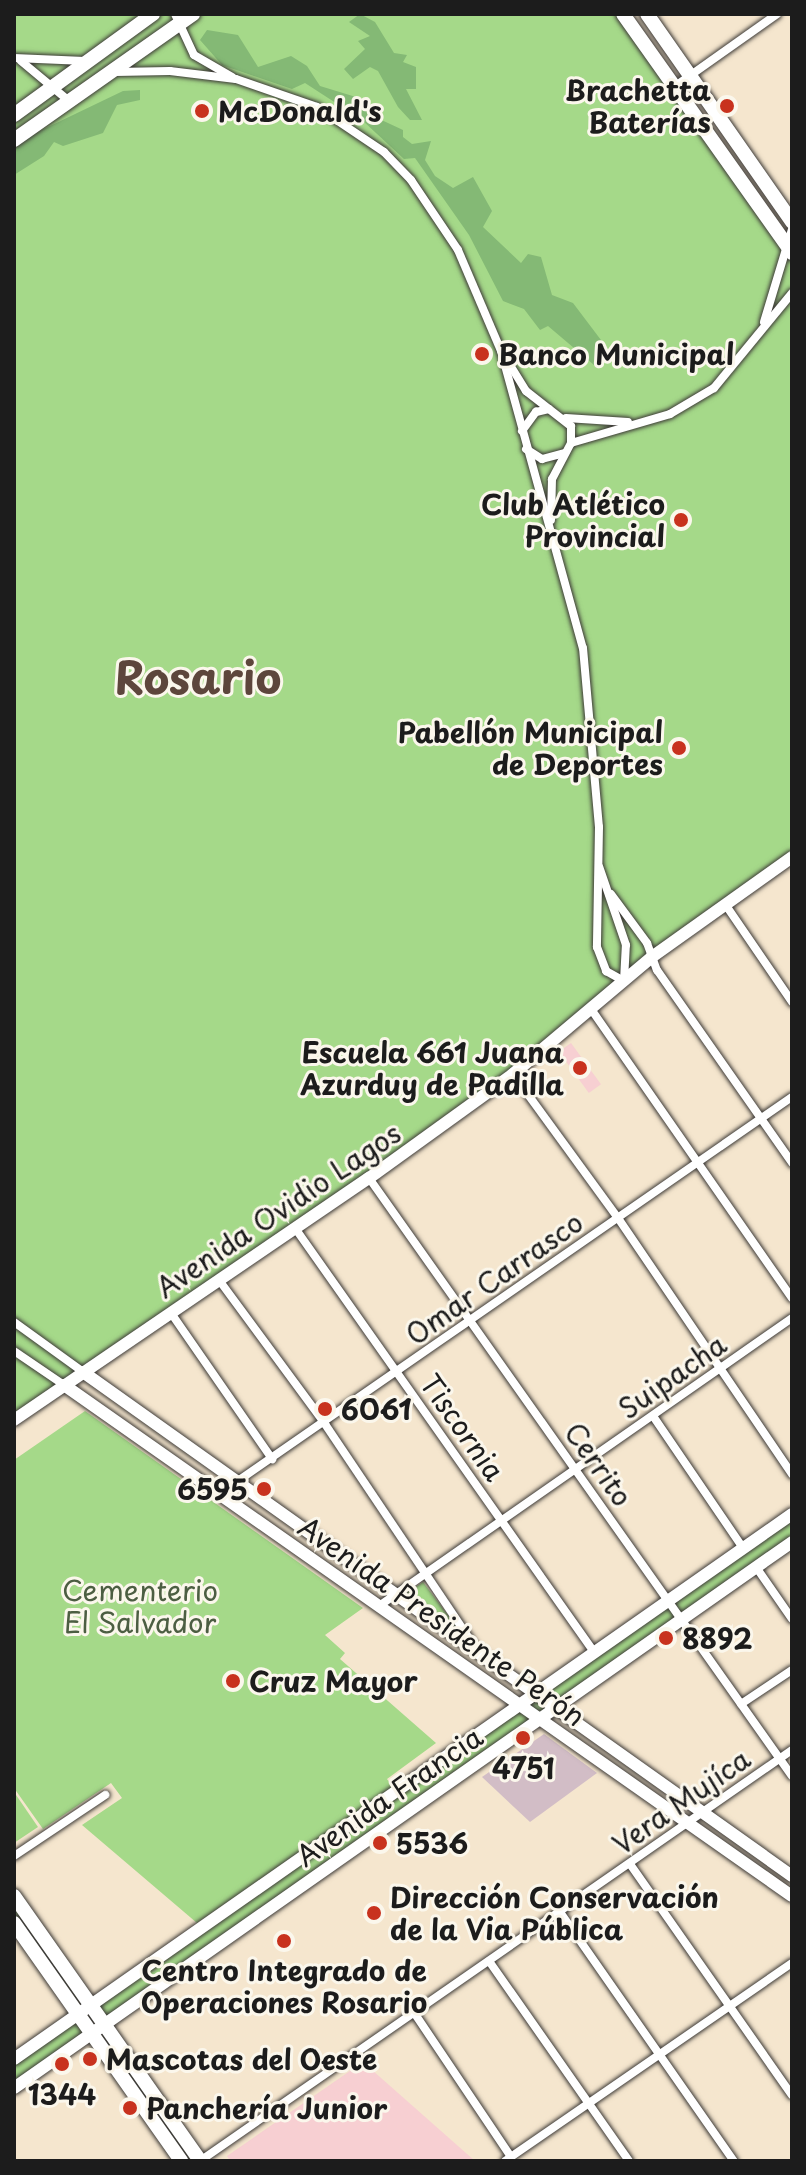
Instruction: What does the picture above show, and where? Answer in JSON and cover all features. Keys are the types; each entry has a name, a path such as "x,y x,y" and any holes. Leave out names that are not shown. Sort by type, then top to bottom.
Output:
{"main road":[{"path":"14,115 153,14"},
{"path":"623,14 790,242"},
{"path":"647,14 792,222"},
{"path":"14,140 183,17"},
{"name":"Avenida Ovidio Lagos","path":"14,1420 369,1178 513,1074 652,957 791,859"},
{"name":"Avenida Presidente Perón","path":"83,1372 533,1695 792,1876"},
{"name":"Avenida Presidente Perón","path":"64,1385 792,1896"},
{"name":"Avenida Francia","path":"14,2059 306,1859 519,1704 792,1514"},
{"name":"Avenida Francia","path":"14,2088 792,1542"},
{"path":"450,1756 461,1775"},
{"path":"306,1859 314,1878"},
{"path":"14,1896 200,2161"},
{"path":"14,1923 181,2161"}],"street":[{"path":"674,87 777,14"},
{"path":"183,17 194,55 236,79 317,107 350,125 393,161 458,250 501,351 521,385 549,409 566,418 633,423"},
{"path":"15,58 87,61"},
{"path":"15,58 69,101"},
{"path":"110,73 170,71 236,79"},
{"path":"763,327 790,242"},
{"path":"551,526 552,479 571,443 670,414 714,388 792,293"},
{"path":"501,351 585,660 599,866 599,961 606,971 624,981 626,945 599,866"},
{"path":"522,432 533,414 549,409"},
{"path":"566,418 571,443"},
{"path":"526,448 542,459 564,453"},
{"path":"603,884 792,1163"},
{"path":"725,904 792,1002"},
{"path":"591,1009 792,1298"},
{"path":"513,1074 618,1218 792,1474"},
{"name":"Omar Carrasco","path":"219,1494 399,1373 792,1097"},
{"name":"Cerrito","path":"369,1178 792,1776"},
{"name":"Tiscornia","path":"295,1228 594,1652"},
{"path":"219,1280 325,1424 485,1660"},
{"path":"171,1313 272,1459"},
{"name":"Suipacha","path":"379,1606 792,1318"},
{"path":"14,1322 83,1372"},
{"path":"14,1351 64,1385"},
{"path":"653,1416 743,1548"},
{"path":"756,1567 792,1619"},
{"path":"741,1704 792,1670"},
{"name":"Vera Mujíca","path":"200,2161 792,1750"},
{"path":"14,1856 105,1795"},
{"path":"630,1864 792,2095"},
{"path":"560,1912 734,2161"},
{"path":"489,1961 629,2161"},
{"path":"415,2014 508,2159 792,1963"}],"shaded area":[{"name":"Escuela 661 Juana Azurduy de Padilla","path":"571,1043 601,1084 589,1093 559,1052"},
{"path":"544,1734 597,1773 530,1822 482,1777"},
{"path":"363,2062 475,2161 230,2161 227,2156"}],"green space":[{"path":"14,14 623,14 792,253 792,857 652,957 513,1074 14,1420"},
{"path":"360,14 375,22 394,53 407,55 403,62 416,67 416,89 406,89 422,120 410,120 398,107 378,71 370,67 353,79 344,69 365,49 358,41 370,36 349,22"},
{"path":"207,30 238,35 258,67 291,56 307,66 320,86 369,101 375,117 403,130 403,137 412,144 431,141 425,160 435,176 453,188 473,177 492,211 483,227 521,263 528,254 541,257 552,295 573,303 604,344 610,362 594,365 548,326 540,330 524,309 503,301 469,235 415,158 404,159 362,120 305,83 292,89 222,65 200,40"},
{"path":"140,90 140,100 117,105 103,133 63,146 54,142 44,156 14,175 14,146 23,139 123,91"},
{"name":"Cementerio El Salvador","path":"85,1411 363,1608 325,1635 345,1653 340,1659 436,1743 387,1779 394,1789 197,1923 82,1825 122,1798 111,1783 43,1829 14,1788 14,1460"},
{"path":"792,1514 792,1542 105,2025 200,2161 181,2161 92,2035 14,2088 14,2059 78,2015 14,1923 14,1896 91,2006"},
{"path":"423,1582 460,1631 458,1634 405,1594"},
{"path":"14,1792 38,1827 14,1843"}],"place":[{"name":"Brachetta Baterías","path":"727,106"},
{"name":"McDonald's","path":"202,111"},
{"name":"Banco Municipal","path":"482,354"},
{"name":"Club Atlético Provincial","path":"681,520"},
{"name":"Pabellón Municipal de Deportes","path":"679,748"},
{"name":"Escuela 661 Juana Azurduy de Padilla","path":"580,1068"},
{"name":"6061","path":"325,1409"},
{"name":"6595","path":"264,1489"},
{"name":"8892","path":"666,1638"},
{"name":"Cruz Mayor","path":"233,1681"},
{"name":"4751","path":"523,1738"},
{"name":"5536","path":"380,1843"},
{"name":"Dirección Conservación de la Via Pública","path":"374,1913"},
{"name":"Centro Integrado de Operaciones Rosario","path":"284,1941"},
{"name":"Mascotas del Oeste","path":"90,2059"},
{"name":"1344","path":"62,2064"},
{"name":"Panchería Junior","path":"130,2108"}],"district":[{"name":"Rosario","path":"198,676"}]}
